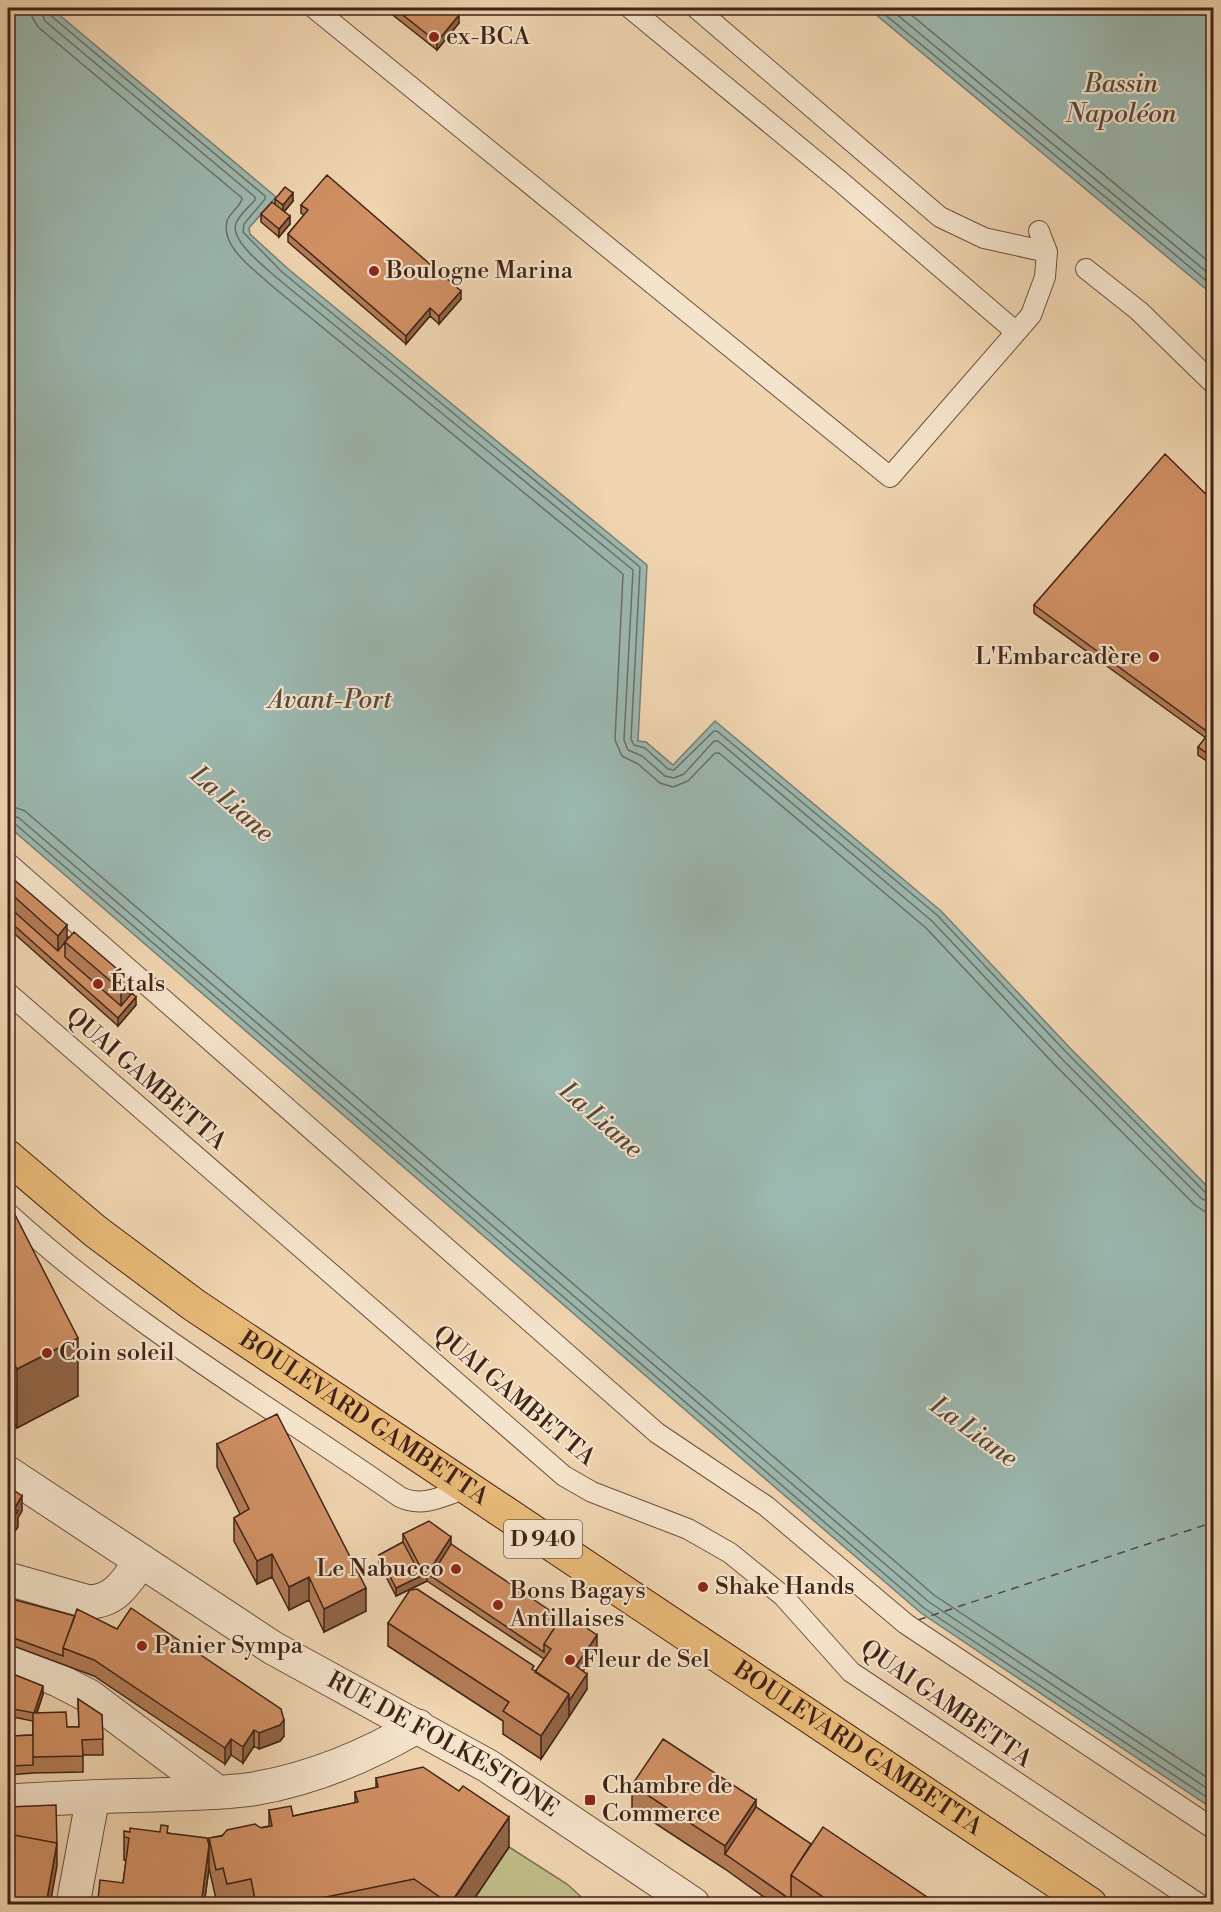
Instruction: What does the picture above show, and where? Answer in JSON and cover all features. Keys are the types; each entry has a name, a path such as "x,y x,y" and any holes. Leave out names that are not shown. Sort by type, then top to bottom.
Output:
{"main road":[{"name":"BOULEVARD GAMBETTA","path":"8,1157 95,1231 194,1305 1090,1905"}],"street":[{"name":"RUE DE FOLKESTONE","path":"8,1473 273,1648 488,1766 693,1905"},
{"path":"8,1579 88,1602 97,1602 118,1592 141,1561"},
{"path":"8,1659 89,1696 217,1792"},
{"path":"8,1801 217,1792 254,1788 310,1775 366,1754 418,1726"},
{"path":"73,1905 93,1797"}],"lane":[{"path":"314,8 890,477 1031,315 1045,277 1047,252 1039,231"},
{"path":"630,8 840,181 1016,332"},
{"path":"696,8 940,217 984,238 1047,252"},
{"path":"1086,269 1139,311 1214,384"},
{"path":"8,862 657,1433 766,1506 906,1624 1214,1829"},
{"name":"QUAI GAMBETTA","path":"8,993 564,1476 592,1492 688,1529 730,1553 783,1596 851,1672 1199,1905"},
{"path":"8,1213 67,1264 124,1307 400,1497 408,1501 428,1501 466,1488"}],"shaded area":[{"path":"509,1847 567,1884 589,1904 470,1904"}],"water":[{"name":"Avant-Port","path":"8,8 51,8 276,197 249,228 250,234 287,268 647,565 638,741 646,742 673,765 715,721 941,911 1070,1048 1213,1192 1213,1809 921,1613 8,826"},
{"name":"Bassin Napoléon","path":"868,8 1213,8 1213,295"}],"building":[{"name":"ex-BCA","path":"394,8 450,8 459,15 437,42"},
{"name":"Boulogne Marina","path":"327,175 461,291 439,316 430,308 406,336 288,234 308,210 301,205"},
{"path":"285,187 293,193 283,205 275,199"},
{"path":"272,202 290,216 279,229 261,214"},
{"name":"L'Embarcadère","path":"1165,454 1214,502 1214,758 1198,747 1209,733 1034,605"},
{"path":"11,877 67,925 58,936 8,891 8,881"},
{"path":"8,906 58,951 65,942 65,957 121,1006 132,993 136,997 118,1018 8,920"},
{"path":"74,932 130,980 121,990 65,942"},
{"path":"8,1201 78,1338 17,1369 8,1351"},
{"path":"277,1414 366,1588 324,1609 309,1577 289,1587 272,1554 257,1561 234,1518 249,1509 217,1444"},
{"path":"8,1486 22,1496 14,1509 18,1511 8,1525"},
{"path":"429,1521 451,1537 431,1568 427,1565 421,1568 403,1534"},
{"path":"403,1542 421,1576 396,1588 379,1555"},
{"path":"451,1544 561,1618 544,1644 544,1652 431,1576"},
{"path":"417,1589 534,1666 532,1669 569,1694 541,1736 503,1711 509,1702 388,1623 410,1590"},
{"path":"8,1598 75,1616 63,1648 63,1656 8,1636"},
{"path":"131,1608 281,1709 284,1720 280,1725 259,1733 254,1730 243,1747 231,1739 225,1748 94,1660 63,1648 77,1609 117,1629"},
{"path":"564,1613 597,1635 576,1666 587,1674 569,1701 569,1694 535,1672 551,1649 544,1644"},
{"path":"8,1672 43,1686 34,1713 13,1709 13,1702 8,1700"},
{"path":"78,1699 102,1715 103,1739 82,1740 83,1756 33,1757 33,1713 66,1712 67,1727 79,1727"},
{"path":"8,1700 13,1702 11,1759 8,1759"},
{"path":"33,1735 33,1765 11,1766 12,1736"},
{"path":"663,1739 756,1800 725,1846 632,1785"},
{"path":"423,1767 459,1791 463,1786 509,1817 450,1904 414,1879 287,1905 256,1905 251,1879 227,1884 223,1868 216,1870 209,1838 222,1836 227,1830 255,1824 261,1828 272,1826 269,1810 291,1806 293,1816 358,1802 355,1792 378,1787 376,1778"},
{"path":"56,1805 57,1843 8,1834 8,1807"},
{"path":"756,1807 811,1844 791,1875 791,1900 725,1854"},
{"path":"161,1825 168,1826 167,1833 207,1838 209,1845 201,1905 121,1905 121,1902 98,1900 100,1880 123,1883 129,1838 124,1837 124,1831 130,1832 130,1828 160,1832"},
{"path":"823,1827 939,1905 835,1905 791,1875"},
{"path":"8,1834 57,1843 46,1905 8,1905"},
{"path":"634,1900 641,1905 630,1905"}],"ferry route":[{"path":"918,1620 1214,1522"}],"place":[{"name":"ex-BCA","path":"434,37"},
{"name":"Boulogne Marina","path":"374,271"},
{"name":"L'Embarcadère","path":"1154,657"},
{"name":"Étals","path":"98,984"},
{"name":"Coin soleil","path":"47,1353"},
{"name":"Le Nabucco","path":"456,1569"},
{"name":"Shake Hands","path":"703,1587"},
{"name":"Bons Bagays Antillaises","path":"498,1605"},
{"name":"Panier Sympa","path":"142,1646"},
{"name":"Fleur de Sel","path":"570,1660"},
{"name":"Chambre de Commerce","path":"590,1800"}],"water label":[{"name":"La Liane","path":"232,804"},
{"name":"La Liane","path":"601,1120"},
{"name":"La Liane","path":"974,1432"}]}
